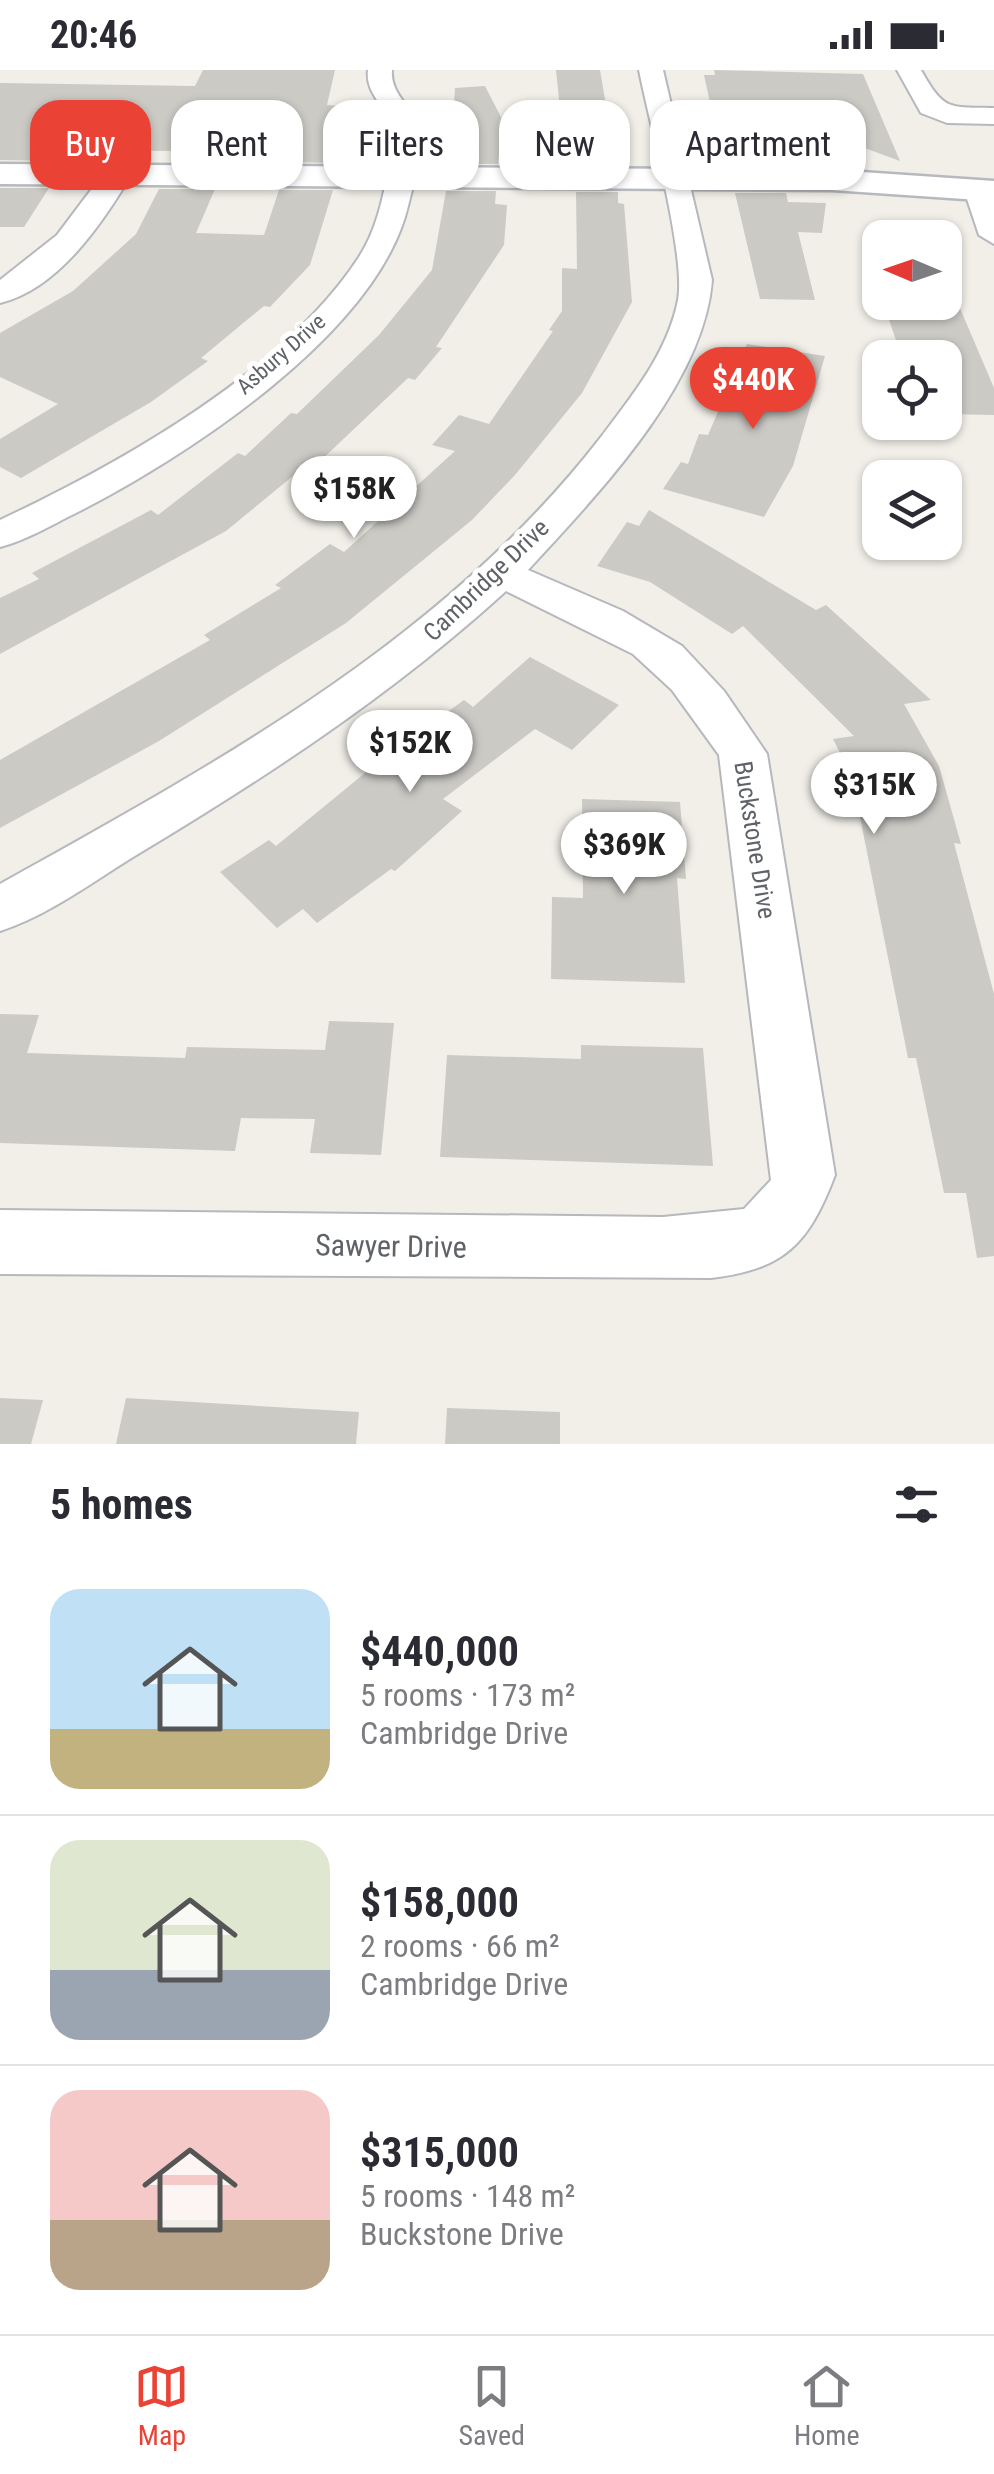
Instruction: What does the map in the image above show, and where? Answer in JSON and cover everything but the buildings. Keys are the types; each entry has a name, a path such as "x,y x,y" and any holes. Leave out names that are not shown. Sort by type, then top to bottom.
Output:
{"street":[{"name":"Asbury Drive","path":"380,70 380,87 388,100"},
{"name":"Cambridge Drive","path":"652,70 659,100"},
{"path":"910,70 926,103 938,112 994,116"},
{"path":"151,172 323,175"},
{"path":"0,174 30,173"},
{"path":"479,177 650,179"},
{"path":"866,182 986,190 994,235"},
{"path":"0,294 50,263 85,224 107,190"},
{"name":"Asbury Drive","path":"0,535 180,439 296,343 348,292 366,267 388,232 397,190"},
{"name":"Cambridge Drive","path":"0,910 288,741 448,622 500,574 600,468 665,371 691,320 696,280 679,190"},
{"name":"Buckstone Drive","path":"500,574 579,607 664,656 712,706 743,754 804,1175 795,1207 777,1226"},
{"name":"Sawyer Drive","path":"0,1242 663,1249 738,1244 777,1226"}]}
